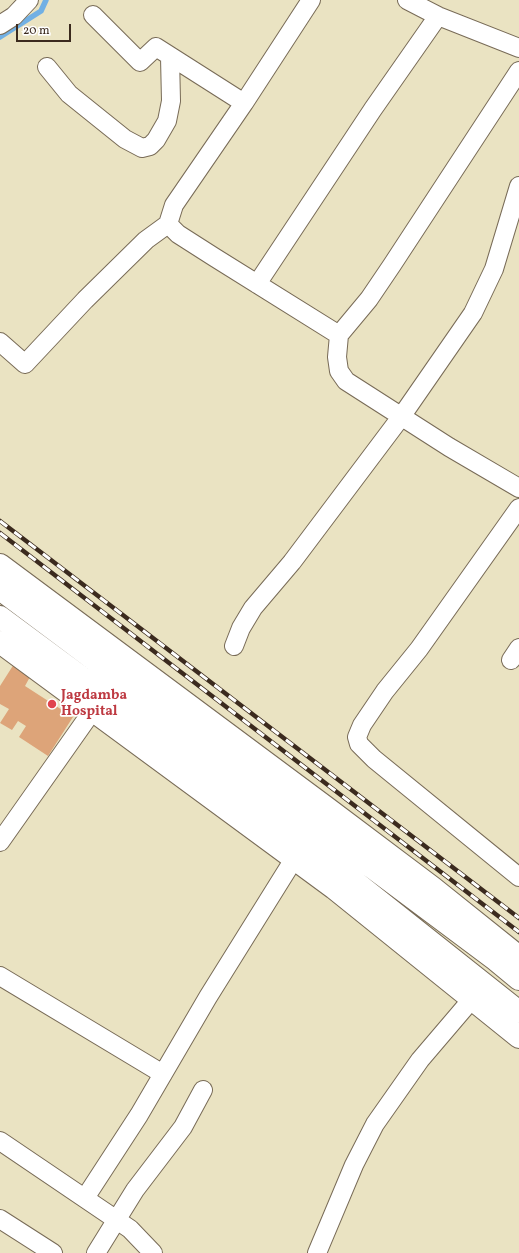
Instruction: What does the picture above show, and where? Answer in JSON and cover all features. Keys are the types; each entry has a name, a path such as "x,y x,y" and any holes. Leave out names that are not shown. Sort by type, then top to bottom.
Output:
{"main road":[{"path":"0,565 322,804 433,888 519,957"},
{"path":"0,589 496,960 519,979"},
{"path":"0,617 320,854 519,1012"},
{"path":"0,642 340,893 519,1037"}],"street":[{"path":"0,25 14,16 29,0"},
{"path":"0,342 25,364 85,300 146,240 168,224 174,205 244,103 311,0"},
{"path":"407,0 438,16 519,48"},
{"path":"93,15 140,62 156,47 244,103"},
{"path":"257,284 373,109 438,16"},
{"path":"47,67 69,94 125,139 142,148 150,146 156,140 167,120 171,101 170,57"},
{"path":"519,71 369,299 339,335 336,357 339,371 346,381 401,417 519,488"},
{"path":"234,646 241,628 253,608 292,562 401,417 473,313 494,269 519,186"},
{"path":"168,224 184,238 339,335"},
{"path":"519,508 419,649 385,691 362,726 357,737 359,744 374,760 519,877"},
{"path":"0,842 93,710"},
{"path":"85,1198 139,1115 294,859"},
{"path":"0,976 163,1074"},
{"path":"317,1253 354,1165 375,1124 420,1060 472,999"},
{"path":"96,1253 135,1190 183,1127 203,1090"},
{"path":"0,1141 117,1220 142,1239 153,1253"},
{"path":"0,1219 53,1253"}],"building":[{"path":"14,664 31,675 25,686 73,717 48,756 19,737 26,726 18,721 12,730 0,723 9,709 0,704 0,686"}],"waterway":[{"path":"0,37 41,11 46,0"}],"railway":[{"path":"0,521 519,918"},
{"path":"0,533 519,932"}],"place":[{"name":"Jagdamba Hospital","path":"52,704"}]}
